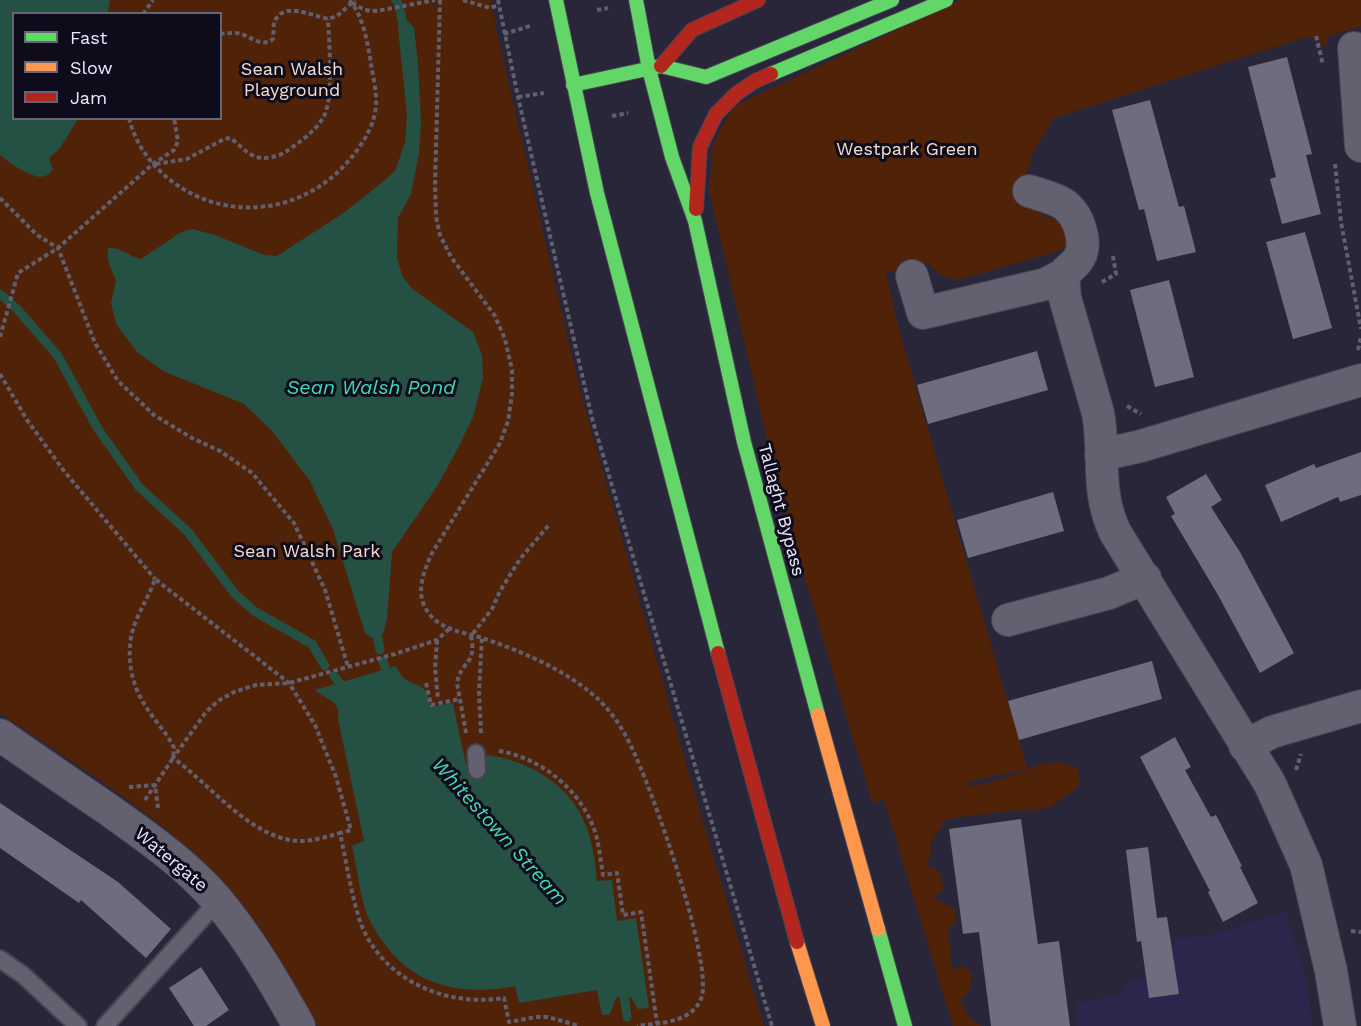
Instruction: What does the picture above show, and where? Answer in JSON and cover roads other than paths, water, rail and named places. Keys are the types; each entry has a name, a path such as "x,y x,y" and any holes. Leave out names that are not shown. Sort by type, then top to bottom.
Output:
{"main road":[{"path":"556,0 573,85 643,370 755,798 823,1026"},
{"name":"Tallaght Bypass","path":"636,0 655,67 672,157 695,221 747,454 905,1026"},
{"path":"655,67 692,30 758,0"},
{"path":"573,85 655,67 706,77 892,0"},
{"path":"695,221 700,147 716,114 736,94 755,81 946,0"}],"street":[{"path":"1348,151 1354,48"},
{"path":"912,276 923,313 1046,284 1063,275 1078,261 1082,248 1082,231 1064,204 1029,191"},
{"path":"1063,275 1065,298 1101,426 1101,475 1108,516 1270,784 1306,865 1331,971 1340,1026"},
{"path":"1101,455 1141,446 1357,368"},
{"path":"1008,620 1109,593 1146,578"},
{"path":"1245,746 1272,732 1361,706"},
{"name":"Watergate","path":"0,735 146,837 184,868 218,901 245,938 299,1026"}],"lane":[{"path":"475,746 477,770"},
{"path":"105,1026 218,901"},
{"path":"0,958 23,975 78,1026"}],"water":[{"path":"0,0 110,0 108,12 12,12 12,120 77,120 60,148 49,158 53,169 45,176 28,173 0,155"},
{"name":"Sean Walsh Pond","path":"406,20 414,27 421,123 419,153 411,194 398,218 397,258 402,275 411,288 473,332 482,355 483,378 473,417 458,448 438,485 392,552 387,619 384,632 377,639 365,633 333,529 310,481 273,432 244,404 163,371 137,352 116,324 111,303 116,281 108,261 108,248 117,249 141,259 180,233 192,229 215,235 264,255 277,256 342,214 395,171 405,143 407,115 398,28"},
{"path":"396,666 404,678 424,689 430,707 453,703 466,765 486,765 486,755 517,762 546,777 570,799 586,826 597,881 612,880 617,921 636,918 649,1008 638,1009 631,997 623,995 616,998 610,1014 602,1015 597,990 519,1003 515,986 479,990 444,986 413,971 386,946 369,919 361,894 352,846 364,841 337,708 332,701 315,690"}],"waterway":[{"path":"400,10 405,35"},
{"name":"Whitestown Stream","path":"0,294 18,310 58,356 98,429 139,487 188,532 235,594 254,611 312,644 325,666"},
{"path":"376,629 380,650"},
{"path":"383,661 386,670 385,682"},
{"name":"Whitestown Stream","path":"334,676 347,692"},
{"name":"Whitestown Stream","path":"615,986 624,995 627,1017"}],"park label":[{"name":"Sean Walsh Playground","path":"292,80"},
{"name":"Westpark Green","path":"907,150"},
{"name":"Sean Walsh Park","path":"307,552"}]}
